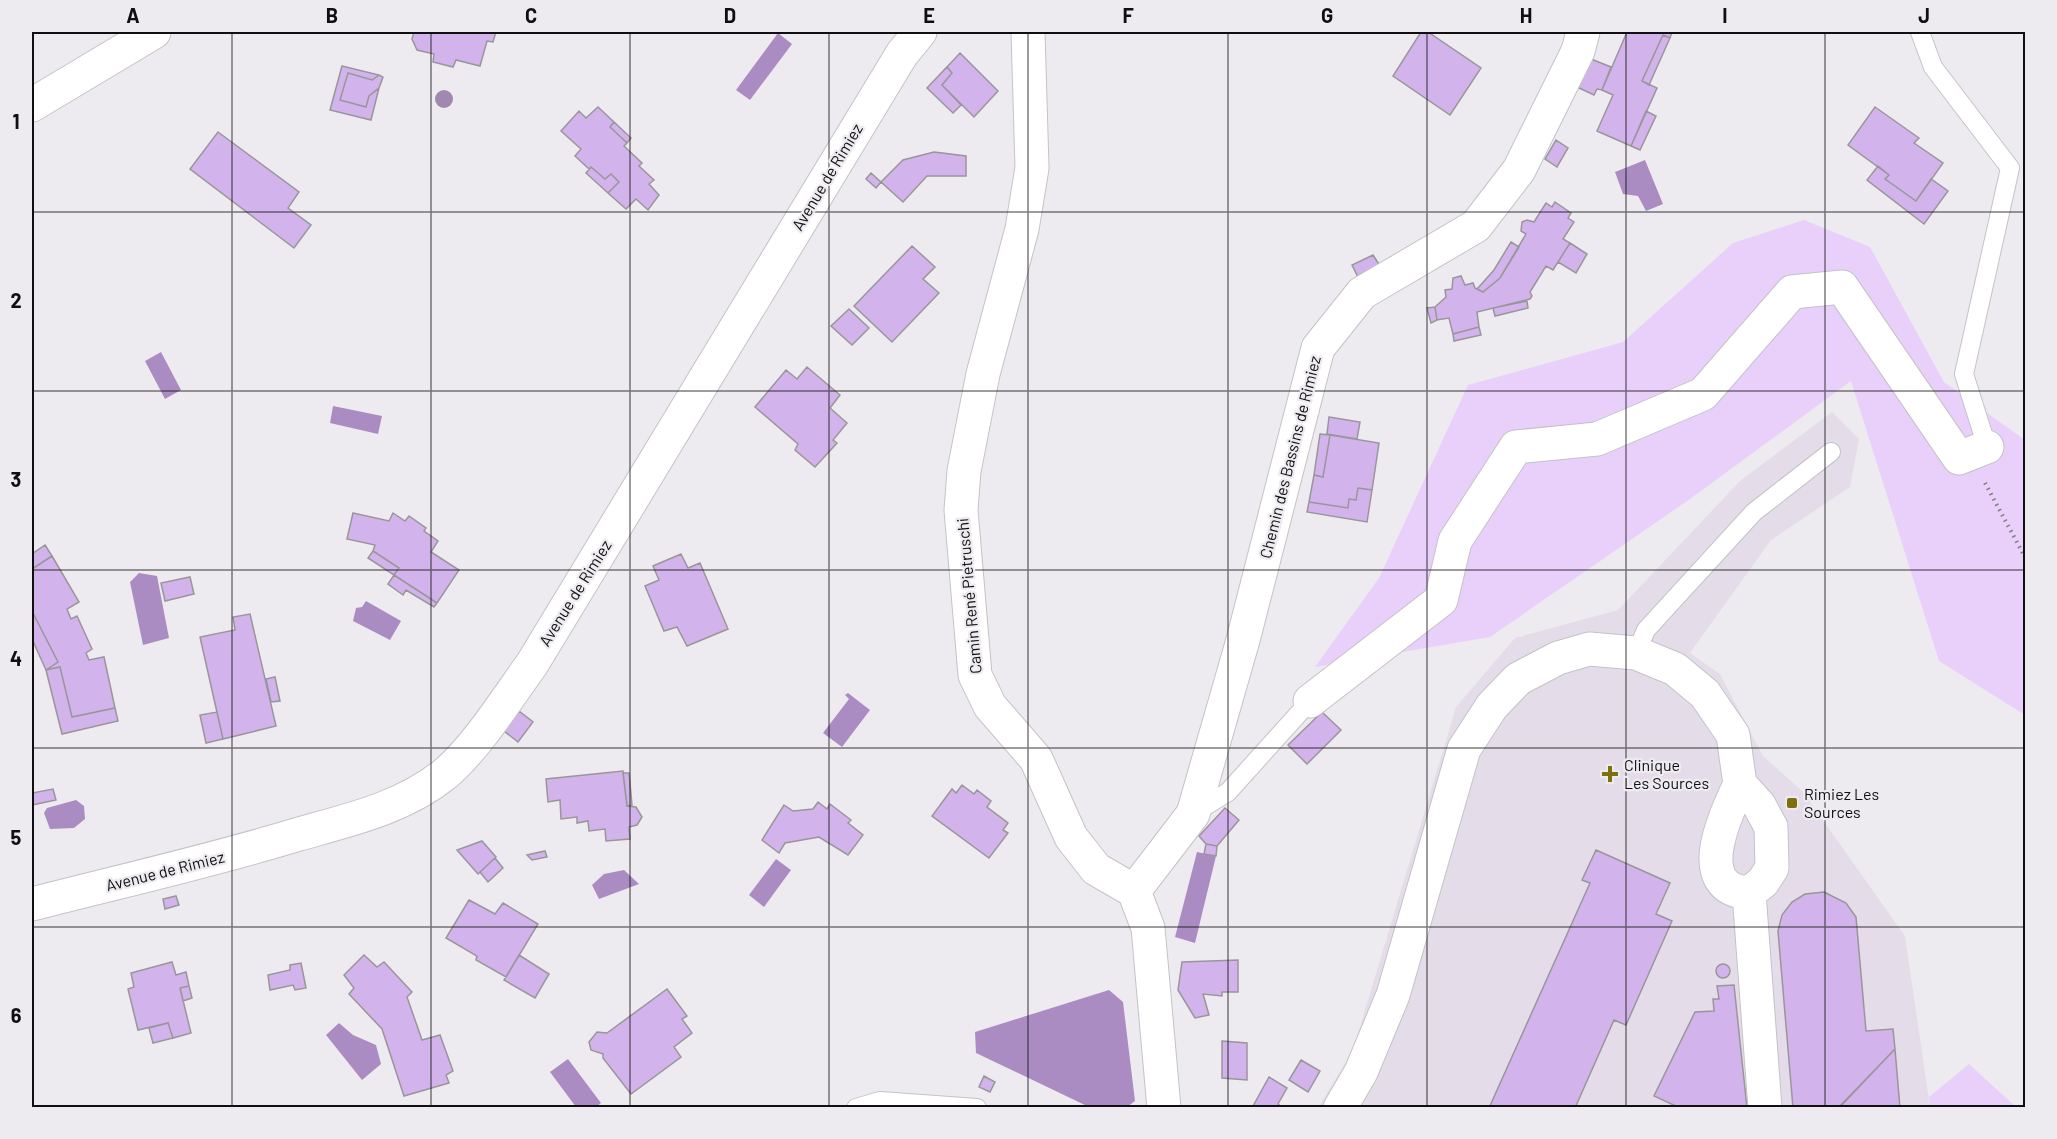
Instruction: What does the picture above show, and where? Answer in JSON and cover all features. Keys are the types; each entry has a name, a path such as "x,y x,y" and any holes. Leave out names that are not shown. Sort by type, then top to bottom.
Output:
{"street":[{"path":"32,105 154,32"},
{"name":"Avenue de Rimiez","path":"32,904 199,864 370,813 411,796 446,773 477,737 532,664 902,54 920,32"},
{"name":"Camin René Pietruschi","path":"1028,32 1032,168 1022,229 983,374 964,471 961,510 975,675 990,706 1036,759 1071,837 1096,868 1134,891"},
{"name":"Chemin des Bassins de Rimiez","path":"1134,891 1193,814 1243,640 1318,348 1362,293 1476,226 1519,170 1578,51 1583,32"},
{"path":"1310,701 1441,600 1455,541 1516,447 1597,439 1703,394 1792,292 1842,287 1973,453"},
{"path":"1340,1107 1361,1072 1393,995 1464,749 1492,706 1518,679 1558,658 1589,650 1636,653 1675,669 1705,694 1733,735 1740,784 1727,811 1717,844 1717,875 1727,887 1736,892 1749,893 1763,882 1772,868 1771,826 1759,805 1740,784"},
{"path":"1134,891 1148,928 1164,1107"},
{"path":"1749,893 1765,1107"}],"lane":[{"path":"1920,32 1933,67 2010,168 1964,374 1973,453"},
{"path":"1636,653 1646,630 1754,512 1831,452"},
{"path":"1193,814 1228,792 1310,701"},
{"path":"856,1107 880,1101 977,1107"}],"path":[{"path":"1973,453 1986,484 2025,559"}],"shaded area":[{"path":"778,33 792,44 750,100 736,90"},
{"path":"1645,160 1663,204 1646,211 1638,196 1623,194 1615,172"},
{"path":"1804,220 1870,247 1944,382 2025,440 2025,715 1939,661 1851,381 1690,499 1490,637 1315,667 1379,578 1468,385 1623,342 1733,243"},
{"path":"161,352 181,390 165,399 145,361"},
{"path":"333,406 382,416 378,434 330,423"},
{"name":"Clinique Les Sources","path":"1832,412 1859,439 1850,487 1771,540 1690,653 1720,674 1763,756 1803,792 1905,936 1930,1107 1318,1108 1353,1050 1456,707 1515,638 1618,610 1740,481"},
{"path":"139,573 157,576 169,638 143,645 130,582"},
{"path":"366,601 401,621 390,640 353,621 356,608 362,607"},
{"path":"848,693 870,710 842,747 823,733 849,699 845,695"},
{"path":"76,800 84,806 85,819 74,828 50,829 44,813 47,808"},
{"path":"1197,852 1216,856 1195,943 1175,937"},
{"path":"776,859 791,870 764,907 749,895"},
{"path":"624,870 639,884 599,899 592,885 604,874"},
{"path":"1109,990 1123,1002 1135,1101 1127,1107 1089,1107 976,1053 975,1032"},
{"path":"339,1023 353,1035 376,1045 381,1064 362,1080 326,1035"},
{"path":"568,1059 601,1103 596,1107 576,1107 550,1072"},
{"path":"1969,1064 2016,1107 1930,1107 1929,1097"}],"building":[{"path":"414,32 496,32 493,42 487,41 480,66 456,60 453,67 433,62 434,54 417,50 412,39"},
{"path":"1421,32 1428,32 1481,68 1450,115 1393,76"},
{"path":"1627,32 1672,32 1670,38 1663,35 1642,81 1657,88 1631,146 1597,131 1613,95 1602,90"},
{"path":"1663,35 1670,38 1649,85 1642,81"},
{"path":"960,53 998,91 974,117 942,85 952,73 947,67"},
{"path":"1586,57 1611,67 1602,90 1597,89 1594,95 1577,87"},
{"path":"342,66 379,75 372,80 348,73 340,100 366,107 369,96 379,88 371,120 330,110"},
{"path":"947,67 952,73 942,85 961,105 953,113 927,88"},
{"path":"348,73 372,80 379,75 383,77 379,88 369,96 366,107 340,100"},
{"path":"598,107 614,122 610,127 627,143 624,146 642,163 639,166 654,180 649,184 659,195 648,210 636,199 626,209 608,193 619,182 611,174 605,179 591,167 589,169 575,156 581,149 561,131 579,111 586,118"},
{"path":"1875,107 1919,138 1914,143 1943,163 1916,201 1885,179 1889,175 1848,145"},
{"path":"1646,111 1656,116 1640,150 1631,146"},
{"path":"614,122 631,138 627,143 610,127"},
{"path":"218,132 299,192 288,208 311,225 294,248 190,169"},
{"path":"1556,140 1568,148 1557,167 1545,159"},
{"path":"934,152 966,156 966,176 927,176 903,202 881,182 903,160"},
{"path":"1878,166 1889,175 1885,179 1916,201 1931,179 1948,191 1924,224 1867,180"},
{"path":"591,167 605,179 611,174 619,182 608,193 586,173"},
{"path":"871,173 881,182 876,188 866,179"},
{"path":"1555,202 1571,213 1568,218 1574,222 1563,239 1570,243 1553,270 1546,266 1530,292 1532,296 1530,299 1477,312 1479,327 1453,334 1449,318 1437,320 1435,307 1446,297 1445,290 1452,289 1453,278 1461,276 1465,285 1473,283 1475,288 1483,292 1500,278 1526,234 1521,231 1522,222 1527,220 1534,222 1546,203 1552,207"},
{"path":"1511,242 1519,247 1500,278 1483,292 1477,289 1494,270"},
{"path":"1570,243 1587,254 1576,273 1558,262"},
{"path":"912,246 935,267 923,279 939,293 892,342 854,306"},
{"path":"1373,255 1382,269 1360,281 1352,265"},
{"path":"1527,301 1528,308 1495,316 1493,308"},
{"path":"1435,307 1437,320 1431,323 1427,308"},
{"path":"849,309 869,328 852,345 831,326"},
{"path":"1479,327 1481,335 1454,341 1453,334"},
{"path":"807,367 840,395 830,408 847,423 833,440 837,443 815,467 795,450 798,444 755,407 786,370 797,379"},
{"path":"1329,417 1360,422 1357,439 1327,434"},
{"path":"1320,434 1330,435 1323,477 1314,475"},
{"path":"1330,435 1379,443 1372,490 1358,488 1356,500 1349,499 1348,508 1309,502 1314,475 1323,477"},
{"path":"1358,488 1372,490 1367,522 1307,512 1309,502 1348,508 1349,499 1356,500"},
{"path":"353,513 389,521 393,513 405,521 409,516 426,528 424,531 438,541 431,552 459,570 437,603 394,575 399,568 373,551 375,545 347,539"},
{"path":"45,545 52,556 32,569 32,554"},
{"path":"373,551 399,568 394,575 368,558"},
{"path":"681,554 688,568 700,563 728,629 687,646 677,627 664,631 645,586 659,580 653,566"},
{"path":"52,556 79,602 67,609 71,619 77,616 92,649 86,653 89,660 104,657 115,708 72,717 60,667 46,670 58,662 32,611 32,569"},
{"path":"394,575 437,603 434,607 406,590 403,595 388,584"},
{"path":"190,577 194,594 165,601 161,583"},
{"path":"32,611 58,662 46,670 32,639"},
{"path":"250,614 276,726 223,739 200,637 235,630 233,617"},
{"path":"60,667 72,717 115,708 118,721 62,734 46,670"},
{"path":"275,677 280,701 271,702 266,679"},
{"path":"519,711 533,722 518,742 504,731"},
{"path":"217,712 223,739 206,743 200,715"},
{"path":"1322,712 1341,730 1307,764 1288,745"},
{"path":"623,771 627,806 636,807 642,817 637,825 629,827 630,839 606,841 605,829 589,831 588,821 577,823 577,817 561,819 560,800 548,802 546,779"},
{"path":"623,773 629,773 632,805 627,806"},
{"path":"962,785 974,794 977,790 991,801 987,807 1008,823 1003,830 1008,833 989,858 932,816 952,789 956,793"},
{"path":"53,789 56,800 32,805 32,793"},
{"path":"818,802 827,809 830,804 851,820 848,823 863,835 848,855 819,837 785,843 779,853 762,840 784,805 793,811 813,809"},
{"path":"1225,808 1239,820 1217,846 1206,844 1199,836"},
{"path":"482,841 496,857 478,874 457,850"},
{"path":"1206,844 1217,846 1216,856 1204,854"},
{"path":"1596,850 1670,883 1656,914 1672,921 1626,1025 1614,1020 1575,1108 1489,1108 1590,883 1582,880"},
{"path":"545,851 547,857 532,860 527,855"},
{"path":"495,858 503,868 488,882 480,872"},
{"path":"1824,892 1846,903 1856,917 1866,1031 1893,1029 1895,1049 1839,1108 1793,1108 1778,931 1782,915 1792,902 1805,894"},
{"path":"176,896 179,905 165,909 163,899"},
{"path":"469,900 495,914 503,903 538,924 506,977 476,960 477,956 446,938"},
{"path":"364,955 377,967 384,962 412,992 407,997 422,1040 440,1035 453,1071 446,1075 449,1083 404,1096 382,1029 349,994 354,988 344,975"},
{"path":"519,955 549,974 535,998 504,980"},
{"path":"1238,960 1238,992 1222,992 1222,996 1203,994 1209,1015 1195,1018 1178,990 1182,962"},
{"path":"172,962 176,975 186,972 189,986 180,988 191,1033 173,1038 168,1023 138,1030 128,989 134,987 131,973"},
{"path":"301,963 306,988 295,990 293,985 270,990 268,975 290,970 290,965"},
{"path":"1723,964 1728,966 1730,971 1728,976 1723,978 1718,976 1716,971 1718,966"},
{"path":"1734,985 1747,1108 1680,1108 1654,1096 1695,1012 1714,1011 1713,999 1719,999 1717,986"},
{"path":"189,986 192,998 183,1001 180,988"},
{"path":"667,989 687,1016 682,1019 692,1033 674,1047 681,1057 631,1094 603,1058 603,1054 591,1050 589,1042 597,1032 607,1033"},
{"path":"168,1023 173,1038 153,1043 149,1028"},
{"path":"1222,1041 1247,1043 1247,1080 1222,1078"},
{"path":"1895,1049 1900,1108 1839,1107"},
{"path":"1301,1060 1320,1071 1308,1092 1289,1080"},
{"path":"984,1076 995,1082 990,1092 979,1087"},
{"path":"1269,1077 1287,1088 1278,1104 1283,1108 1252,1108"}],"place":[{"name":"Clinique Les Sources","path":"1610,774"},
{"name":"Rimiez Les Sources","path":"1792,803"}]}
